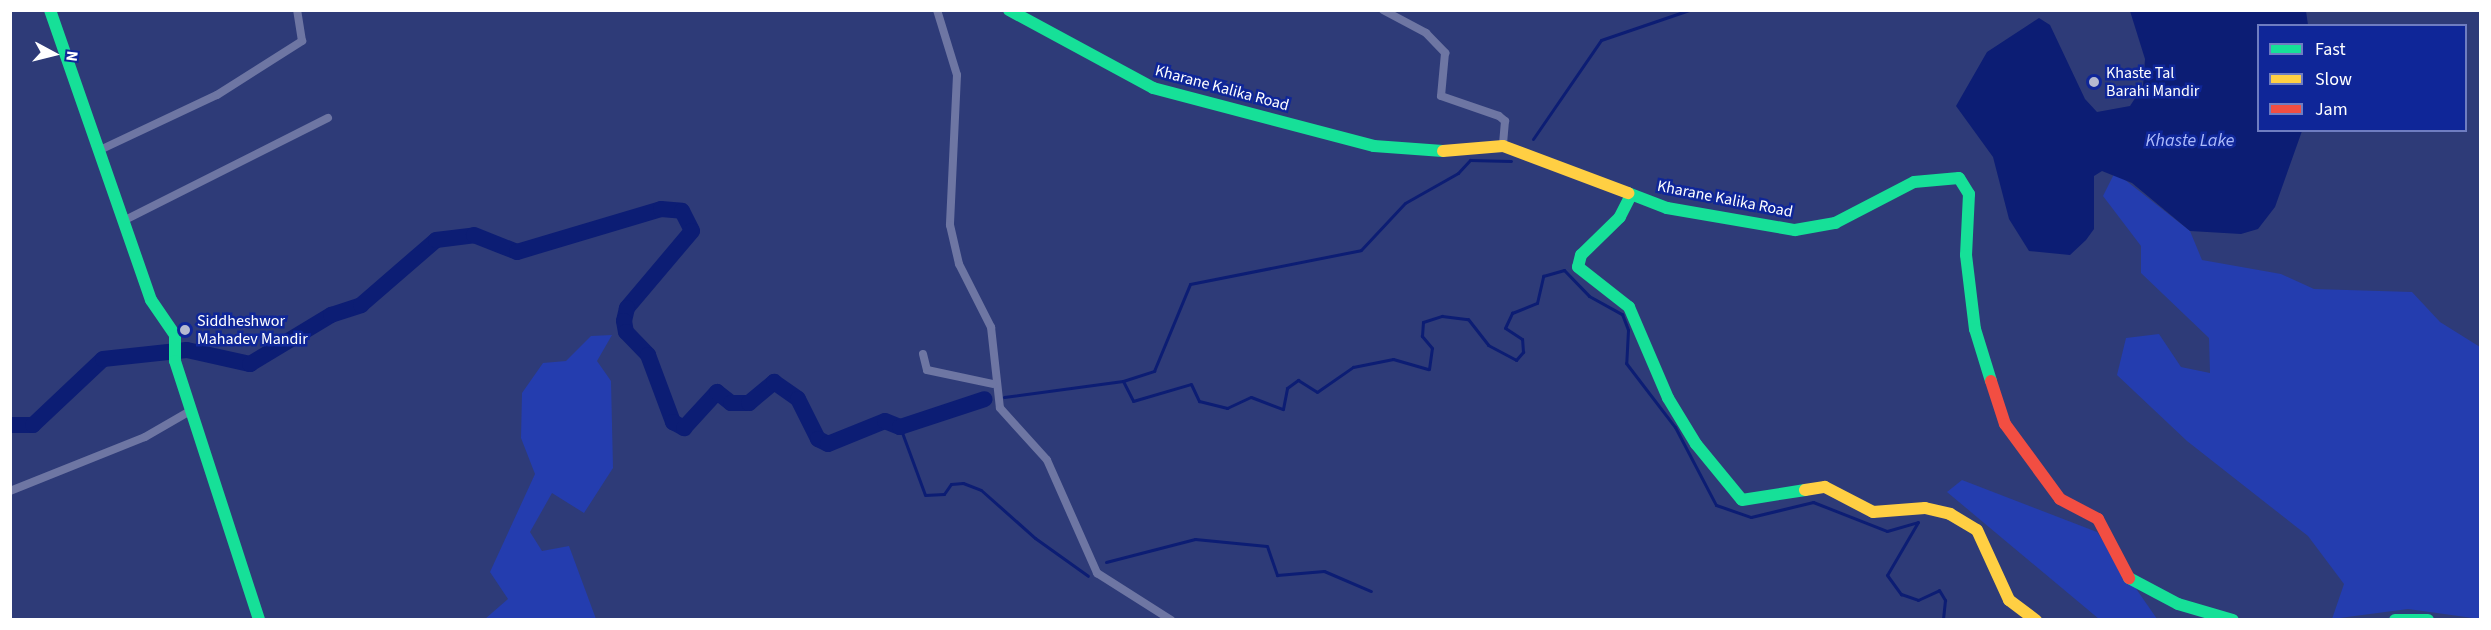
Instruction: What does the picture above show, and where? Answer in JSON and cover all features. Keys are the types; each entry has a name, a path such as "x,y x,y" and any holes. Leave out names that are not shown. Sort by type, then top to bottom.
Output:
{"street":[{"path":"50,10 127,219 151,300 175,334 175,361 260,620"},
{"path":"102,149 218,95 302,41 297,10"},
{"path":"936,10 957,75 950,225 959,264 991,327 993,384 1010,425 1047,460 1096,573 1171,620"},
{"name":"Kharane Kalika Road","path":"1009,10 1153,88 1237,106 1374,146 1450,151 1503,146 1667,208 1808,230 1856,214 1914,182 1959,178 1969,194 1966,255 1975,329 2005,424 2067,505 2098,519 2123,575 2178,604 2233,620"},
{"path":"1383,10 1426,33 1445,53 1440,96 1499,116 1505,121 1503,146"},
{"path":"127,219 328,118"},
{"path":"1631,195 1620,217 1581,255 1578,267 1629,307 1668,398 1696,444 1742,500 1825,487 1873,512 1925,508 1950,514 1977,530 2009,600 2036,620"},
{"path":"923,354 927,370 993,384"},
{"path":"10,490 145,437 190,411"},
{"path":"2395,620 2428,620"}],"shaded area":[{"path":"2115,172 2190,231 2202,260 2281,274 2314,289 2412,292 2440,322 2480,347 2480,619 2408,609 2332,619 2344,584 2308,536 2187,441 2117,375 2126,338 2159,334 2181,367 2210,373 2209,338 2141,273 2141,246 2103,196"},
{"path":"612,335 597,361 611,381 613,468 584,513 552,493 530,532 542,551 569,546 596,619 485,619 508,599 490,572 535,474 521,438 522,393 543,363 566,361 591,336"},
{"path":"1962,480 2097,532 2157,619 2099,619 1947,492"}],"water":[{"name":"Khaste Lake","path":"2130,11 2306,11 2308,24 2257,24 2257,132 2302,132 2275,207 2258,229 2241,234 2190,231 2132,183 2102,171 2094,176 2094,229 2086,240 2070,255 2029,251 2009,219 1993,157 1956,106 1987,52 2039,18 2050,25 2085,99 2097,112 2130,106 2143,86 2145,59"}],"waterway":[{"path":"1533,139 1601,40 1689,10"},
{"path":"1123,381 1154,371 1190,284 1361,250 1405,203 1458,173 1470,160 1511,161"},
{"path":"10,425 33,425 103,359 187,350 250,364 331,315 361,305 436,240 474,235 517,252 661,209 682,211 692,231 627,308 624,321 626,332 648,355 673,422 684,428 717,392 731,403 749,403 774,382 798,399 818,439 828,444 885,421 900,427 985,399"},
{"path":"1004,397 1123,381 1133,401 1191,384 1199,401 1227,408 1251,397 1283,409 1287,388 1298,380 1317,392 1353,367 1393,359 1429,369 1432,348 1422,336 1423,322 1442,316 1468,319 1488,345 1516,360 1523,352 1522,339 1505,328 1512,313 1537,303 1543,276 1564,270 1589,296 1622,314 1628,330 1626,363 1675,427 1716,505 1751,517 1813,502 1887,531 1918,522 1887,575 1901,594 1918,600 1939,590 1945,600 1943,620"},
{"path":"900,427 925,495 944,494 951,484 963,483 981,490 1035,538 1088,576"},
{"path":"1106,562 1195,539 1267,546 1277,575 1324,571 1371,591"},
{"path":"2004,620 2014,620"}],"traffic: fast":[{"path":"50,10 151,300 175,335 175,361 259,620"},
{"path":"1009,10 1153,88 1374,146 1443,151"},
{"path":"1628,193 1667,208 1795,230 1835,223 1914,182 1959,178 1969,194 1966,255 1975,329 1991,381"},
{"path":"1631,195 1620,217 1581,255 1578,267 1629,307 1668,398 1696,444 1742,500 1805,490"},
{"path":"2129,578 2178,604 2233,620"},
{"path":"2395,620 2428,620"}],"traffic: slow":[{"path":"1443,151 1503,146 1628,193"},
{"path":"1805,490 1825,487 1873,512 1925,508 1950,514 1977,530 2009,600 2036,620"}],"traffic: jam":[{"path":"1991,381 2005,424 2060,499 2098,519 2129,578"}],"place":[{"name":"Khaste Tal Barahi Mandir","path":"2094,82"},
{"name":"Siddheshwor Mahadev Mandir","path":"185,330"}]}
